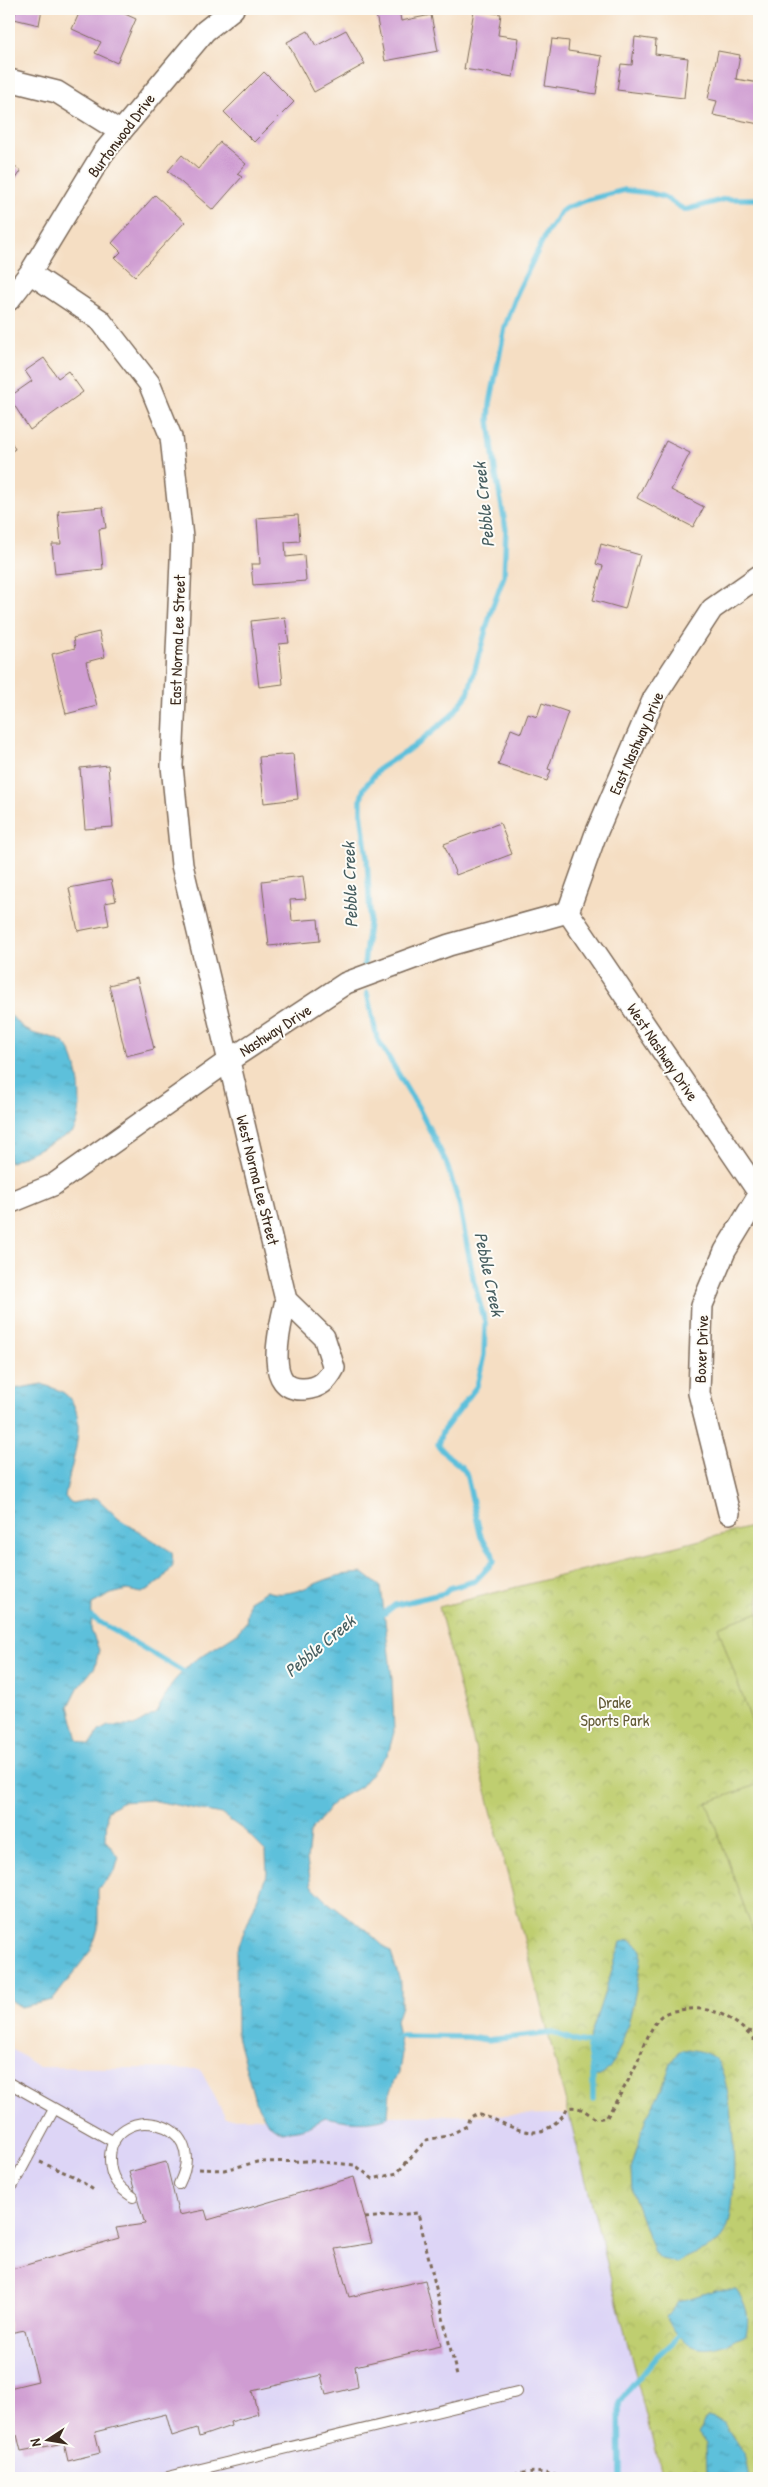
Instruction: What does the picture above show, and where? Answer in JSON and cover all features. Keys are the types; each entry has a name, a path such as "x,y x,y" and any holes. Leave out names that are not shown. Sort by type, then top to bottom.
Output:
{"street":[{"name":"Burtonwood Drive","path":"9,300 30,273 103,153 205,31 233,9"},
{"path":"9,80 58,92 121,132"},
{"name":"East Norma Lee Street","path":"30,273 100,320 149,383 171,437 182,538 172,766 182,865 228,1061"},
{"name":"East Nashway Drive","path":"568,912 595,836 654,698 712,609 759,576"},
{"name":"Nashway Drive","path":"9,1203 53,1185 228,1061 346,983 449,945 568,912"},
{"name":"West Nashway Drive","path":"568,912 759,1194"},
{"name":"West Norma Lee Street","path":"228,1061 286,1300"},
{"name":"Boxer Drive","path":"729,1513 699,1393 702,1305 725,1251 759,1194"}],"lane":[{"path":"9,2083 114,2142"},
{"path":"9,2183 12,2185 54,2109"},
{"path":"133,2197 122,2190 112,2174 110,2155 114,2142 121,2132 132,2125 144,2122 157,2123 169,2128 178,2136 185,2148 186,2167 179,2184"},
{"path":"164,2478 517,2392"}],"path":[{"path":"186,2167 206,2171 224,2170 257,2162 310,2161 355,2166 373,2179 397,2173 426,2140 447,2136 467,2126 469,2118 476,2114 531,2133 549,2129 565,2113 567,2108 572,2106 578,2107 596,2119 607,2116 633,2073 646,2041 660,2016 668,2012 704,2009 726,2014 748,2031 759,2046"},
{"path":"748,2031 759,2033"},
{"path":"28,2157 73,2176 95,2191"},
{"path":"365,2218 418,2213 457,2376"},
{"path":"498,2478 540,2471 563,2477"}],"shaded area":[{"path":"9,2047 38,2067 200,2069 226,2118 569,2114 661,2478 9,2478"}],"green space":[{"name":"Drake Sports Park","path":"759,1525 759,2478 662,2478 439,1607"},
{"path":"759,1612 759,1743 718,1627"},
{"path":"759,1784 759,1948 707,1803"}],"water":[{"path":"9,1013 30,1032 55,1038 64,1043 70,1050 77,1073 80,1101 79,1114 72,1133 9,1163"},
{"path":"42,1384 64,1393 73,1403 77,1414 77,1442 65,1497 72,1503 97,1498 119,1519 172,1552 173,1566 162,1580 149,1589 142,1593 127,1590 111,1594 92,1604 91,1630 99,1650 95,1667 78,1688 69,1706 78,1740 90,1745 99,1731 108,1726 134,1726 156,1713 173,1682 192,1662 236,1634 246,1622 249,1601 266,1591 274,1593 291,1592 338,1576 363,1573 381,1587 392,1679 394,1732 388,1754 360,1787 334,1801 310,1833 307,1860 311,1885 330,1904 366,1930 391,1953 401,1984 401,2006 396,2021 402,2053 399,2072 390,2091 388,2117 364,2122 325,2117 303,2129 282,2132 268,2124 255,2101 237,2036 236,1952 267,1874 266,1852 245,1831 221,1814 151,1800 121,1802 107,1811 106,1841 119,1857 115,1871 98,1889 98,1930 91,1950 53,2000 21,2007 9,1999 9,1390"},
{"path":"631,1940 642,1949 638,1979 628,2023 613,2063 603,2074 593,2076 588,2043 621,1942"},
{"path":"688,2049 703,2052 713,2057 722,2072 728,2093 731,2118 734,2173 733,2199 730,2220 725,2233 720,2239 710,2247 678,2263 661,2259 654,2253 632,2191 631,2169 646,2118 662,2088 672,2061 678,2052"},
{"path":"715,2290 736,2290 740,2295 747,2311 746,2335 721,2346 711,2348 691,2345 683,2340 674,2330 666,2317 678,2302"},
{"path":"708,2417 724,2422 744,2453 749,2478 707,2477 706,2444 698,2433"}],"building":[{"path":"16,9 42,9 39,25 14,19"},
{"path":"81,9 114,9 136,19 117,63 95,53 101,42 72,29"},
{"path":"375,9 399,9 401,21 431,15 438,51 385,61"},
{"path":"474,10 501,14 498,35 519,38 513,77 464,69"},
{"path":"346,30 365,64 314,92 287,42 308,31 316,46"},
{"path":"635,37 656,40 655,54 688,58 684,98 617,90 621,64 632,65"},
{"path":"552,39 569,41 568,51 602,56 596,94 545,86"},
{"path":"718,51 740,55 736,79 759,83 759,124 713,115 717,101 708,99"},
{"path":"264,72 294,102 254,142 224,112"},
{"path":"220,142 246,164 237,174 242,177 213,210 168,171 182,155 198,169"},
{"path":"9,163 21,171 9,190"},
{"path":"155,195 185,222 135,276 115,258 121,252 112,243"},
{"path":"44,358 58,378 68,371 83,392 30,430 9,397 32,381 25,371"},
{"path":"9,438 15,449 9,453"},
{"path":"666,441 690,453 671,490 704,507 693,527 637,498"},
{"path":"103,507 106,528 99,529 103,569 55,574 52,544 61,544 58,511"},
{"path":"298,515 300,541 285,542 286,557 304,555 306,581 253,585 251,564 260,564 257,518"},
{"path":"601,544 640,555 625,609 593,600 603,566 596,564"},
{"path":"285,617 289,643 279,644 283,684 259,687 251,621"},
{"path":"99,632 105,657 86,662 97,706 66,714 52,654 75,648 73,638"},
{"path":"542,703 568,712 548,769 551,770 547,781 498,765 511,729 521,733 528,714 537,717"},
{"path":"293,754 298,799 264,803 259,757"},
{"path":"108,765 113,827 85,829 80,768"},
{"path":"500,823 512,854 456,875 444,844"},
{"path":"303,876 306,899 290,900 292,921 318,919 320,941 269,946 262,881"},
{"path":"111,880 116,901 105,903 109,925 78,931 69,888"},
{"path":"137,978 154,1049 126,1056 109,985"},
{"path":"166,2162 179,2215 205,2210 208,2220 354,2177 372,2243 335,2249 349,2297 425,2280 441,2346 355,2366 358,2387 326,2395 321,2375 252,2391 258,2414 230,2422 231,2426 199,2437 197,2428 172,2436 166,2414 95,2432 100,2453 68,2461 64,2443 21,2451 17,2435 12,2436 9,2425 9,2388 38,2381 25,2330 9,2333 9,2270 119,2238 116,2228 145,2224 129,2172"}],"waterway":[{"name":"Pebble Creek","path":"364,964 370,915 361,799 364,788 380,768 413,747 451,716 468,694 492,608 504,576 506,529 495,470 489,420 490,404 505,327 518,291 547,232 566,208 587,200 625,190 664,197 685,210 725,199 759,199"},
{"name":"Pebble Creek","path":"367,993 377,1038 418,1107 446,1162 459,1203 474,1282 485,1322 484,1355 477,1386 442,1432 438,1444 444,1453 460,1465 466,1473 481,1537 492,1553 494,1561 475,1581 450,1588 445,1593 395,1605 377,1619"},
{"name":"Pebble Creek","path":"84,1616 91,1617 189,1675"},
{"path":"399,2036 468,2037 487,2040 551,2033 578,2042 588,2043 593,2076 593,2099"},
{"path":"620,2478 619,2402 656,2357 679,2336"}]}
